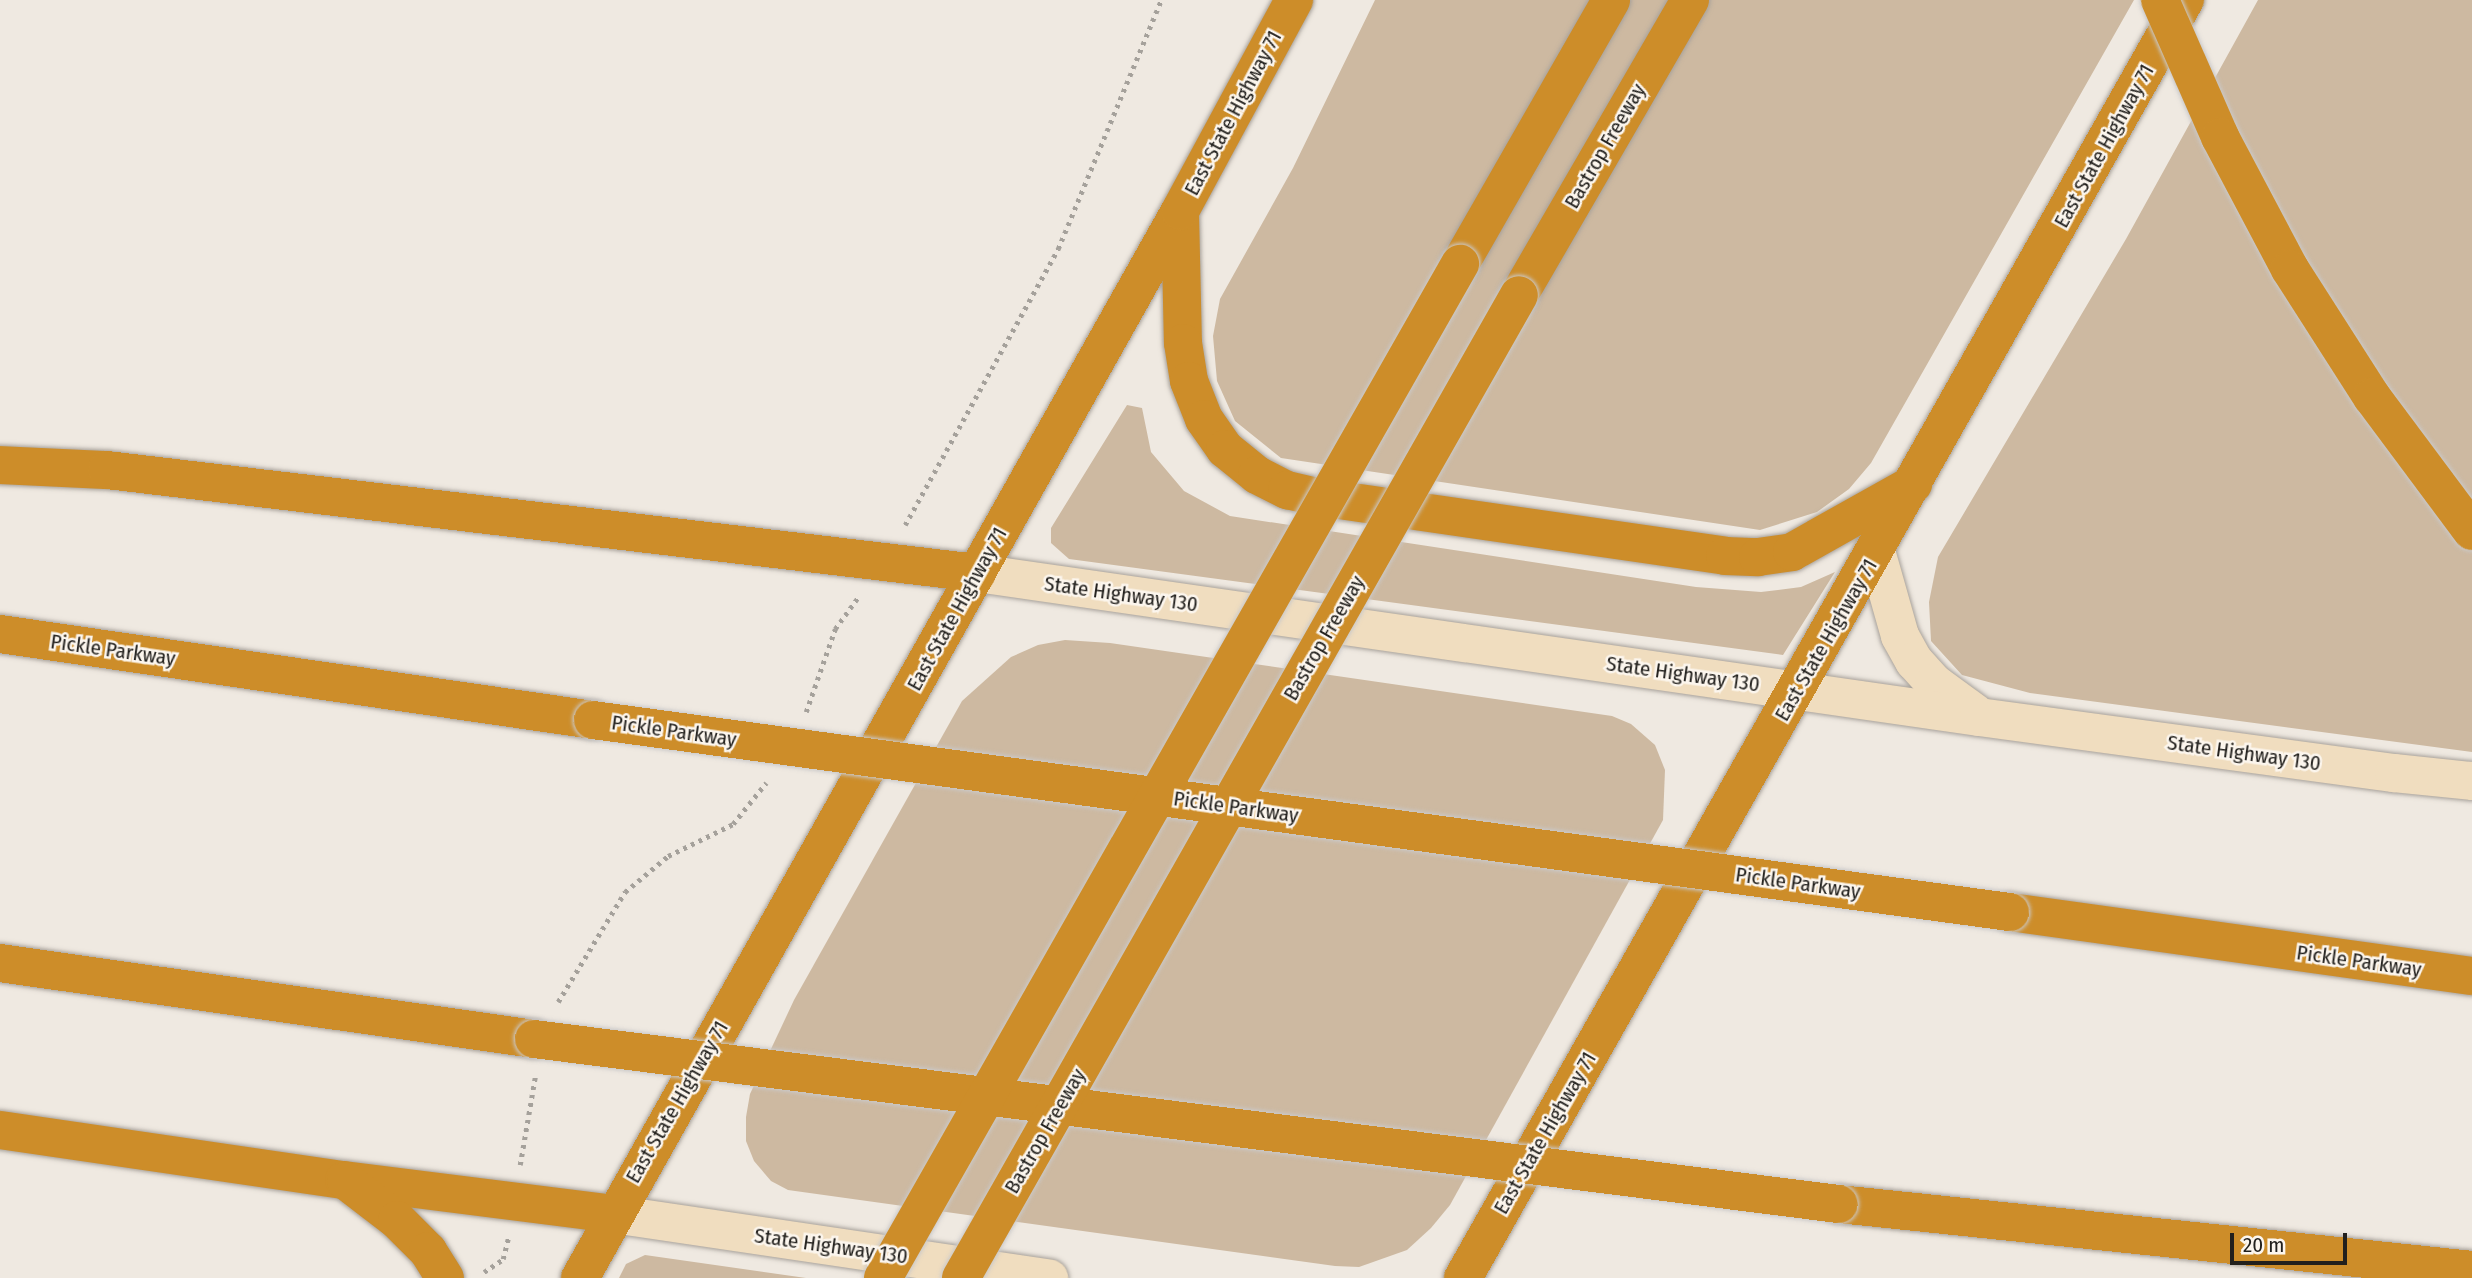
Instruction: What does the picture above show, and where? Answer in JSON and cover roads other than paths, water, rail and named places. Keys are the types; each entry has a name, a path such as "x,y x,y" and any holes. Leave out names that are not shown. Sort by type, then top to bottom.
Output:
{"highway":[{"name":"East State Highway 71","path":"580,1278 613,1213 1180,211 1294,0"},
{"path":"883,1278 1611,0"},
{"name":"Bastrop Freeway","path":"961,1278 1690,0"},
{"path":"2160,0 2220,137 2290,269 2372,397 2472,531"},
{"name":"East State Highway 71","path":"1463,1278 1915,483 2185,0"},
{"path":"1180,211 1183,343 1189,381 1204,419 1225,449 1257,475 1287,490 1318,498 1725,556 1758,557 1792,552 1915,483"},
{"path":"0,466 107,470 977,573"},
{"name":"Pickle Parkway","path":"0,634 593,720 2472,976"},
{"path":"0,963 542,1041 1839,1204 2472,1270"},
{"path":"0,1130 344,1180 613,1213"},
{"path":"344,1180 397,1220 428,1251 445,1278"}],"street":[{"path":"1876,551 1900,636 1914,661 1934,683 1979,717"},
{"name":"State Highway 130","path":"977,573 1979,717 2472,781"},
{"name":"State Highway 130","path":"613,1213 1049,1278"}]}
